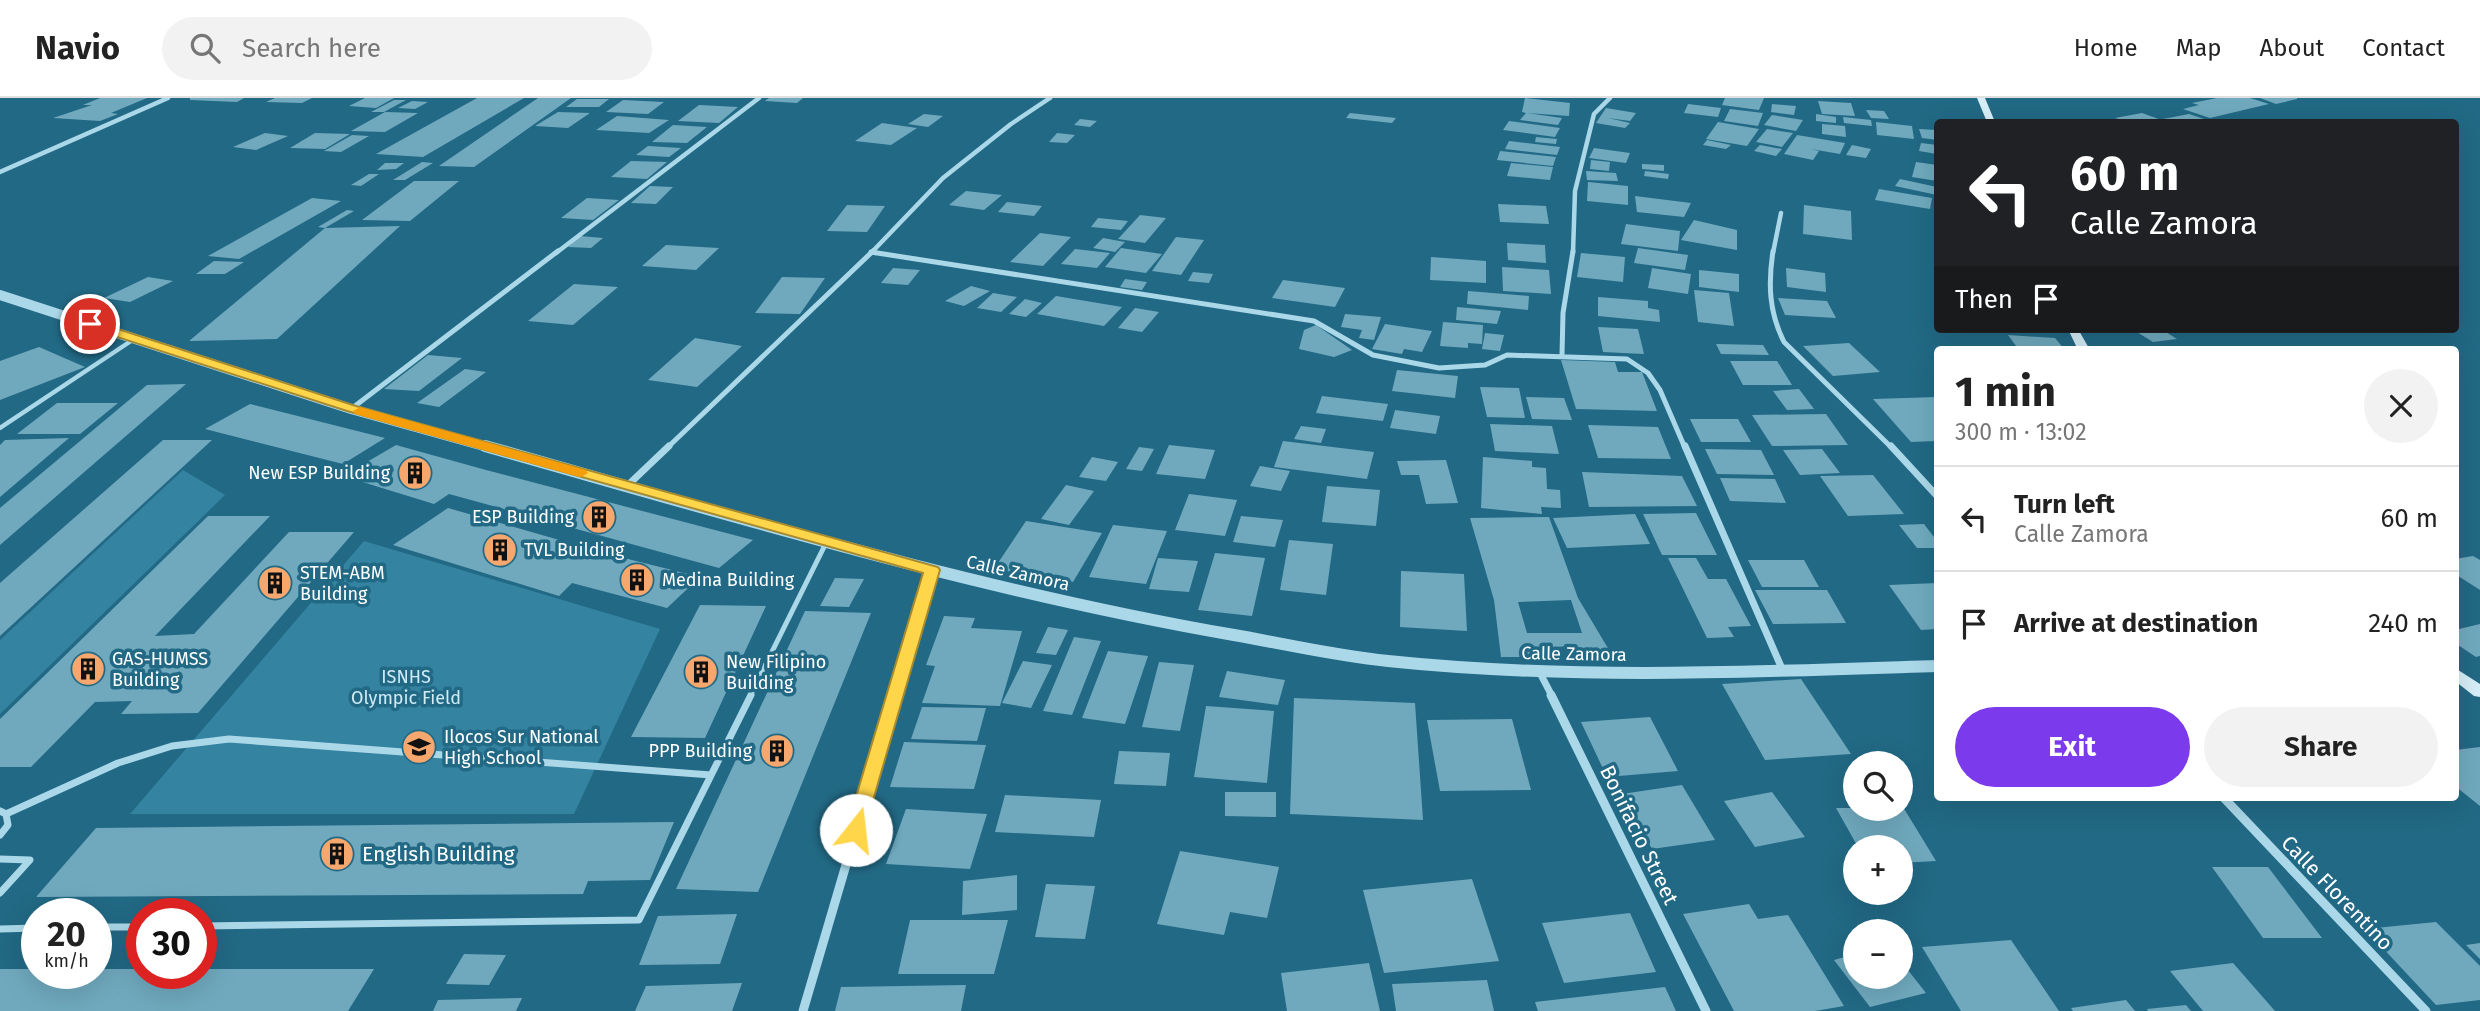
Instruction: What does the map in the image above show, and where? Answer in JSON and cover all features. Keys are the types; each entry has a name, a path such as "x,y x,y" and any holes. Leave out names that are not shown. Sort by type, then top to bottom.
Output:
{"main road":[{"path":"1981,98 1990,119"},
{"path":"2459,676 2480,692"}],"street":[{"path":"0,172 168,98"},
{"path":"351,408 759,98"},
{"path":"627,486 871,252 943,178 1011,124 1050,98"},
{"path":"1562,355 1563,313 1574,244 1576,191 1594,114 1610,98"},
{"path":"1781,214 1769,269 1770,311 1774,326 1784,342 1881,436 1934,493"},
{"path":"871,252 1314,321 1373,355 1439,368 1485,365 1507,355 1627,359 1648,373 1660,390 1783,671"},
{"name":"Calle Zamora","path":"0,295 351,408 932,570 1129,617 1371,659 1540,673 1783,671 1934,666"},
{"path":"803,1011 932,570"},
{"name":"Bonifacio Street","path":"1540,673 1706,1011"},
{"name":"Calle Florentino","path":"2227,801 2426,1011"}],"lane":[{"path":"0,428 135,338"},
{"path":"217,926 639,920 827,541"},
{"path":"0,835 8,825 3,812 118,763 172,746 229,739 711,775"},
{"path":"0,859 30,860 0,893"},
{"path":"0,929 21,928"}],"green space":[{"path":"183,470 225,495 0,714 0,640"},
{"name":"ISNHS Olympic Field","path":"364,541 660,629 574,814 130,814"}],"building":[{"path":"100,98 147,98 111,113 118,114 100,121 53,118 92,105 83,105"},
{"path":"190,98 244,98 237,102"},
{"path":"275,98 312,98 302,103 266,102"},
{"path":"365,98 394,98 376,108 349,106"},
{"path":"477,98 524,98 423,157 376,154"},
{"path":"538,98 571,98 474,167 439,166"},
{"path":"769,98 803,98 797,103 765,101"},
{"path":"1525,98 1570,103 1569,116 1527,113 1562,118 1558,125 1520,120 1526,113 1522,112"},
{"path":"1725,98 1764,98 1759,110 1722,105"},
{"path":"2217,98 2250,98 2269,104 2210,118 2183,109 2199,105 2192,103"},
{"path":"2260,98 2297,98 2297,99 2276,104"},
{"path":"577,99 609,99 599,107 566,107"},
{"path":"394,100 406,100 384,112 371,112"},
{"path":"623,100 664,102 648,114 606,112"},
{"path":"412,101 428,102 415,109 398,108"},
{"path":"1818,101 1851,103 1855,116 1822,114"},
{"path":"1688,104 1721,108 1718,117 1684,113"},
{"path":"1772,104 1796,106 1794,115 1771,112"},
{"path":"699,105 738,107 719,123 678,121"},
{"path":"1606,108 1636,113 1630,121 1608,118 1630,123 1625,128 1596,123"},
{"path":"1730,109 1763,113 1758,126 1724,121"},
{"path":"1866,110 1884,111 1889,119 1871,118"},
{"path":"385,112 418,113 385,132 351,131"},
{"path":"558,112 590,113 568,128 535,126"},
{"path":"1350,113 1396,118 1392,123 1346,118"},
{"path":"2142,113 2159,119 2118,119 2115,118"},
{"path":"924,114 943,116 928,127 908,124"},
{"path":"1816,114 1836,117 1836,123 1816,121"},
{"path":"2189,114 2204,119 2163,119"},
{"path":"1772,115 1803,120 1796,131 1764,125"},
{"path":"617,116 669,120 649,133 596,130"},
{"path":"1843,117 1871,120 1872,126 1844,123"},
{"path":"1080,119 1097,121 1090,127 1074,125"},
{"path":"1509,121 1560,128 1555,137 1503,130"},
{"path":"1718,122 1759,129 1747,146 1706,139"},
{"path":"1876,122 1912,126 1914,139 1877,135"},
{"path":"882,123 917,128 891,145 855,141"},
{"path":"1822,124 1845,126 1846,137 1822,134"},
{"path":"673,125 707,127 687,143 652,142"},
{"path":"1767,129 1793,133 1782,147 1756,142"},
{"path":"1919,129 1934,130 1934,140 1922,138"},
{"path":"265,133 288,136 256,150 233,147"},
{"path":"315,133 350,134 325,149 290,148"},
{"path":"1057,133 1075,135 1067,143 1049,142"},
{"path":"352,135 369,136 341,152 324,151"},
{"path":"1797,135 1845,143 1840,154 1811,149 1819,151 1813,160 1784,154"},
{"path":"1536,137 1557,139 1556,144 1535,142"},
{"path":"1707,140 1731,145 1726,149 1703,145"},
{"path":"1509,141 1560,147 1557,155 1505,149"},
{"path":"1921,143 1934,145 1934,154 1919,151"},
{"path":"1760,145 1782,149 1776,156 1754,151"},
{"path":"1852,145 1871,149 1866,158 1846,155"},
{"path":"648,146 681,148 669,157 636,155"},
{"path":"1594,148 1630,153 1626,163 1589,158"},
{"path":"1500,151 1556,157 1553,166 1497,160"},
{"path":"1591,160 1610,162 1609,171 1590,169"},
{"path":"631,161 667,162 647,179 611,177"},
{"path":"422,162 433,163 405,180 393,180"},
{"path":"1916,162 1934,165 1934,181 1912,177"},
{"path":"385,163 404,163 396,169 377,170"},
{"path":"1511,163 1553,167 1550,180 1507,176"},
{"path":"1642,164 1664,165 1664,171 1642,169"},
{"path":"1586,171 1616,173 1618,181 1587,180"},
{"path":"1645,171 1669,174 1668,179 1644,176"},
{"path":"369,174 379,174 361,186 351,185"},
{"path":"1900,179 1934,186 1934,194 1895,186"},
{"path":"414,181 459,181 410,221 362,220"},
{"path":"1588,182 1628,186 1628,205 1587,201"},
{"path":"650,186 673,187 656,204 631,203"},
{"path":"1879,189 1932,198 1930,209 1875,200"},
{"path":"966,191 1002,195 984,210 949,205"},
{"path":"1635,196 1691,203 1684,217 1637,212"},
{"path":"312,198 341,201 239,259 208,256"},
{"path":"587,198 619,200 593,220 561,218"},
{"path":"1007,202 1042,206 1034,216 998,212"},
{"path":"1498,204 1546,206 1549,224 1500,222"},
{"path":"847,205 885,206 867,232 827,231"},
{"path":"1804,205 1851,211 1852,240 1803,234"},
{"path":"347,210 354,211 325,228 318,227"},
{"path":"1140,215 1166,218 1145,243 1118,239"},
{"path":"1098,218 1128,221 1121,230 1091,227"},
{"path":"1694,220 1737,230 1737,250 1681,240"},
{"path":"1626,224 1680,231 1678,251 1621,244"},
{"path":"400,226 277,339 189,341 325,228"},
{"path":"1040,233 1071,237 1043,266 1010,262"},
{"path":"580,236 603,238 591,248 568,247"},
{"path":"1176,237 1204,240 1181,275 1152,271"},
{"path":"1103,238 1125,242 1115,252 1093,248"},
{"path":"1507,243 1545,245 1546,263 1508,260"},
{"path":"666,245 719,248 696,270 642,266"},
{"path":"1121,248 1162,254 1146,273 1105,267"},
{"path":"1638,248 1688,255 1685,270 1634,263"},
{"path":"1075,249 1110,253 1097,268 1061,264"},
{"path":"1581,253 1625,257 1623,282 1577,277"},
{"path":"1431,257 1486,261 1486,283 1430,280"},
{"path":"214,261 244,262 225,274 196,274"},
{"path":"1502,267 1549,270 1551,294 1503,291"},
{"path":"893,268 920,270 908,285 881,283"},
{"path":"1652,268 1691,274 1688,294 1648,288"},
{"path":"1786,268 1825,273 1826,292 1787,287"},
{"path":"1699,270 1739,274 1739,292 1699,287"},
{"path":"1193,272 1213,274 1209,283 1188,281"},
{"path":"148,277 173,281 130,302 104,298"},
{"path":"782,277 825,278 800,314 755,313"},
{"path":"1125,279 1147,282 1142,290 1120,287"},
{"path":"1283,280 1345,288 1335,307 1272,298"},
{"path":"574,284 618,287 573,325 528,321"},
{"path":"971,286 990,291 964,306 945,301"},
{"path":"1694,290 1729,293 1734,326 1698,322"},
{"path":"1468,291 1529,296 1528,310 1467,304"},
{"path":"993,293 1017,297 1001,312 977,308"},
{"path":"1056,296 1122,307 1104,326 1037,314"},
{"path":"1598,297 1648,301 1648,308 1659,310 1660,322 1598,316"},
{"path":"1778,298 1827,301 1836,318 1785,315"},
{"path":"1025,299 1042,303 1026,317 1009,314"},
{"path":"1457,307 1501,311 1497,324 1456,320"},
{"path":"1135,308 1159,312 1142,332 1118,328"},
{"path":"1345,314 1381,317 1374,340 1359,338 1362,330 1341,327"},
{"path":"1443,322 1483,325 1482,344 1468,343 1468,348 1440,346"},
{"path":"1385,324 1432,331 1422,352 1404,349 1402,354 1372,349"},
{"path":"1316,325 1352,350 1334,357 1299,349 1304,330"},
{"path":"1598,327 1638,329 1644,354 1603,352"},
{"path":"1485,333 1504,335 1500,351 1482,349"},
{"path":"2138,333 2167,333 2177,339 2153,342"},
{"path":"2008,335 2055,338 2062,346 2016,346"},
{"path":"695,338 742,346 697,387 648,380"},
{"path":"1849,343 1880,372 1833,376 1803,346"},
{"path":"1716,344 1763,345 1769,355 1721,354"},
{"path":"39,347 85,367 0,400 0,361"},
{"path":"428,355 462,358 419,391 384,389"},
{"path":"1561,360 1615,362 1618,372 1642,372 1657,411 1576,409"},
{"path":"1730,361 1777,361 1792,385 1743,385"},
{"path":"465,369 486,372 439,407 417,403"},
{"path":"1397,370 1458,376 1455,398 1392,391"},
{"path":"186,384 0,545 0,508 147,385"},
{"path":"1480,387 1519,388 1525,418 1487,417"},
{"path":"1799,389 1814,409 1787,410 1773,391"},
{"path":"1322,396 1388,404 1383,421 1316,413"},
{"path":"1526,397 1564,398 1572,420 1532,419"},
{"path":"1934,397 1934,441 1911,442 1873,399"},
{"path":"57,403 118,403 80,434 17,434"},
{"path":"250,404 385,438 343,464 205,429"},
{"path":"1395,410 1440,416 1436,434 1390,428"},
{"path":"1826,414 1848,445 1772,446 1752,415"},
{"path":"1690,419 1738,419 1751,442 1701,442"},
{"path":"1490,424 1552,426 1559,454 1495,451"},
{"path":"1588,425 1658,427 1671,459 1598,458"},
{"path":"1301,426 1326,429 1321,443 1294,439"},
{"path":"69,438 0,497 0,445 5,440"},
{"path":"163,440 212,440 0,636 0,583"},
{"path":"1283,441 1374,452 1367,479 1274,467"},
{"name":"ESP Building","path":"396,445 753,540 719,568 449,494 434,504 343,476"},
{"path":"1169,445 1215,450 1205,479 1156,474"},
{"path":"1139,447 1154,449 1142,471 1126,469"},
{"path":"1705,449 1761,450 1774,475 1717,474"},
{"path":"1822,449 1840,473 1800,475 1783,450"},
{"path":"1092,457 1118,462 1106,481 1079,477"},
{"path":"1483,457 1532,461 1532,467 1546,468 1547,489 1560,490 1561,508 1541,507 1542,514 1481,508"},
{"path":"1446,460 1458,503 1426,504 1419,475 1401,475 1397,461"},
{"path":"1260,466 1290,471 1281,491 1250,486"},
{"path":"1582,472 1682,476 1697,506 1589,507"},
{"path":"1873,475 1904,514 1848,516 1820,476"},
{"path":"1720,478 1775,479 1786,503 1730,501"},
{"path":"1066,485 1094,491 1069,525 1041,519"},
{"path":"1327,486 1380,490 1376,526 1322,522"},
{"path":"1189,494 1237,500 1225,536 1175,530"},
{"name":"TVL Building","path":"448,508 608,554 700,577 667,608 572,583 559,596 393,545"},
{"path":"1696,513 1717,555 1662,555 1643,514"},
{"path":"1635,514 1650,544 1567,548 1553,518"},
{"path":"208,516 270,516 155,636 194,634 289,532 354,532 198,713 121,714 132,701 95,702 31,767 0,767 0,719"},
{"path":"1241,516 1283,520 1275,547 1233,542"},
{"path":"1549,517 1578,598 1612,655 1574,656 1568,646 1531,649 1535,657 1501,657 1494,600 1470,518","holes":["1571,600 1582,633 1527,633 1518,602"]},
{"path":"1026,521 1102,533 1073,582 994,569"},
{"path":"1924,524 1934,537 1934,548 1917,548 1899,525"},
{"path":"1113,525 1167,531 1146,584 1089,577"},
{"path":"1289,540 1333,544 1326,595 1280,590"},
{"path":"1215,553 1265,558 1252,616 1198,610"},
{"path":"2473,556 2480,560 2480,590 2459,577 2459,558"},
{"path":"1158,558 1198,561 1189,592 1149,589"},
{"path":"1668,558 1696,558 1708,579 1726,579 1751,626 1728,627 1734,637 1707,638"},
{"path":"1748,560 1804,560 1819,587 1762,587"},
{"path":"1401,571 1464,574 1467,631 1400,627"},
{"path":"835,578 864,579 849,607 820,606"},
{"path":"1934,583 1934,629 1921,630 1889,585"},
{"path":"1755,590 1827,590 1846,623 1773,624"},
{"name":"New Filipino Building","path":"700,605 766,606 705,738 631,737"},
{"name":"PPP Building","path":"805,611 871,613 758,892 676,889"},
{"path":"944,616 975,618 971,628 1022,631 1000,706 922,703 935,666 926,665"},
{"path":"2480,624 2480,656 2476,657 2459,646 2459,629"},
{"path":"1048,627 1068,630 1056,655 1036,653"},
{"path":"1074,637 1101,641 1072,715 1043,711"},
{"path":"1108,651 1148,656 1125,724 1082,718"},
{"path":"1023,661 1052,665 1031,708 1002,703"},
{"path":"1159,662 1194,665 1180,731 1142,727"},
{"path":"1227,671 1285,680 1278,705 1219,697"},
{"path":"1801,679 1849,751 1843,751 1843,755 1765,760 1722,684"},
{"path":"1294,698 1415,703 1423,820 1290,814"},
{"path":"1206,706 1274,711 1267,783 1194,777"},
{"path":"922,707 986,708 977,741 911,739"},
{"path":"1650,717 1678,771 1607,777 1581,722"},
{"path":"1512,719 1531,790 1440,791 1427,720"},
{"path":"904,742 986,745 974,789 890,787"},
{"path":"2480,747 2480,806 2459,789 2459,750"},
{"path":"1119,751 1170,753 1166,786 1114,784"},
{"path":"1682,785 1715,840 1652,849 1622,794"},
{"path":"1225,792 1276,792 1276,817 1225,816"},
{"path":"1772,792 1805,837 1755,847 1724,801"},
{"path":"1005,795 1101,800 1094,837 995,832"},
{"path":"1836,808 1843,808 1843,820"},
{"path":"906,809 987,814 970,869 886,864"},
{"path":"1843,821 1912,821 1936,861 1913,862 1913,835 1851,835"},
{"name":"English Building","path":"674,822 650,880 588,881 583,894 36,897 96,828"},
{"path":"1180,851 1279,867 1267,918 1230,912 1224,935 1157,924"},
{"path":"2212,867 2268,867 2322,938 2263,938"},
{"path":"1017,875 1017,910 962,915 963,881"},
{"path":"1472,879 1499,961 1384,973 1363,890"},
{"path":"1046,884 1095,886 1085,939 1035,937"},
{"path":"1749,904 1758,919 1788,915 1844,1006 1815,1011 1734,1011 1683,914"},
{"path":"1630,913 1656,972 1564,983 1542,923"},
{"path":"737,914 720,964 639,965 658,916"},
{"path":"910,920 1008,920 994,974 898,974"},
{"path":"2436,922 2480,966 2480,1000 2436,1005 2365,929"},
{"path":"2011,940 2059,1011 1961,1011 1922,947"},
{"path":"2480,943 2480,959 2466,945"},
{"path":"464,954 506,955 489,985 446,984"},
{"path":"1843,957 1843,972 1834,960"},
{"path":"1369,963 1380,1011 1287,1011 1281,973"},
{"path":"2233,963 2275,1011 2203,1011 2170,971"},
{"path":"0,969 21,969 21,989 112,989 112,969 126,969 126,989 217,989 217,969 374,969 348,1011 0,1011"},
{"path":"1913,976 1926,993 1870,1007 1856,989 1913,989"},
{"path":"1487,980 1494,1011 1396,1011 1392,984"},
{"path":"742,983 732,1011 635,1011 646,986"},
{"path":"966,985 961,1011 835,1011 841,987"},
{"path":"1665,987 1676,1011 1538,1011 1535,1002"},
{"path":"522,998 516,1011 433,1011 438,1000"},
{"path":"2126,1000 2135,1011 2073,1011 2071,1008"},
{"path":"2186,1005 2191,1011 2147,1009"}],"slow traffic":[{"path":"360,411 581,473"}],"place":[{"name":"New ESP Building","path":"415,473"},
{"name":"ESP Building","path":"599,517"},
{"name":"TVL Building","path":"500,550"},
{"name":"Medina Building","path":"637,580"},
{"name":"STEM-ABM Building","path":"275,583"},
{"name":"GAS-HUMSS Building","path":"88,669"},
{"name":"New Filipino Building","path":"701,672"},
{"name":"Ilocos Sur National High School","path":"419,747"},
{"name":"PPP Building","path":"777,751"},
{"name":"English Building","path":"337,854"}],"route":[{"path":"90,324 351,408 932,570 856,830"}]}
